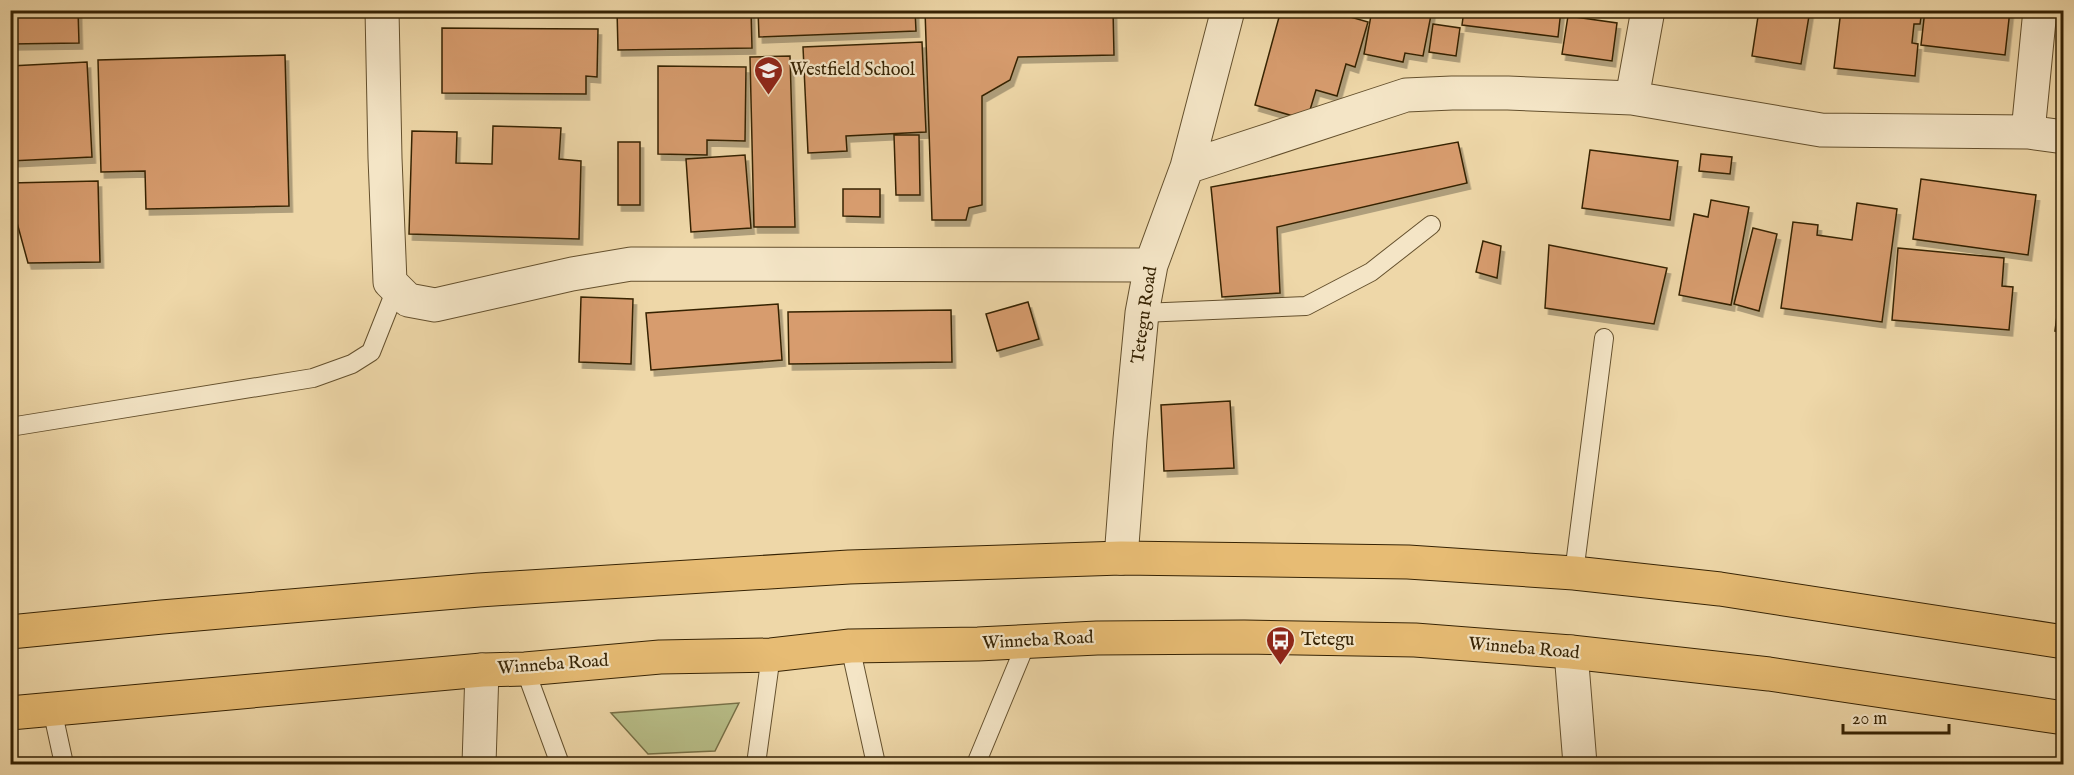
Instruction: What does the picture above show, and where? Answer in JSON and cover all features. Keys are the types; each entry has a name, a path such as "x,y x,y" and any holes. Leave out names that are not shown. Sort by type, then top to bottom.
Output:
{"highway":[{"path":"10,632 479,590 849,567 1121,558 1408,562 1574,573 1720,589 2064,642"},
{"name":"Winneba Road","path":"10,713 482,670 525,669 660,657 771,655 850,646 1097,638 1244,637 1415,640 1571,652 1769,674 2064,718"}],"street":[{"path":"382,10 384,158 390,282 408,300 435,305 572,274 631,264 1151,265"},
{"name":"Tetegu Road","path":"1121,558 1142,313 1151,265 1187,167 1228,10"},
{"path":"1632,98 1648,10"},
{"path":"2028,132 2040,10"},
{"path":"1187,167 1406,95 1452,93 1632,98 1821,130 2028,132 2064,137"},
{"path":"1571,652 1580,765"},
{"path":"479,765 482,670"}],"lane":[{"path":"1142,313 1306,306 1371,272 1431,225"},
{"path":"10,427 313,378 352,364 371,352 396,289"},
{"path":"1574,573 1604,338"},
{"path":"976,765 1027,641"},
{"path":"850,646 876,765"},
{"path":"756,765 771,655"},
{"path":"525,669 560,765"},
{"path":"52,709 64,765"}],"green space":[{"path":"739,703 715,751 648,754 611,713"}],"building":[{"path":"10,10 78,10 79,43 10,44"},
{"path":"617,10 751,10 752,48 618,50"},
{"path":"758,10 915,10 916,31 759,37"},
{"path":"925,10 1113,10 1114,55 1018,57 1010,80 982,96 982,205 969,208 966,220 932,220"},
{"path":"1281,10 1326,10 1368,22 1355,67 1346,64 1337,96 1316,90 1307,120 1255,105"},
{"path":"1372,10 1432,10 1423,56 1405,53 1403,62 1364,54"},
{"path":"1464,10 1561,10 1558,37 1462,25"},
{"path":"1759,10 1810,10 1801,64 1752,56"},
{"path":"1841,10 1922,10 1920,24 1914,24 1912,43 1918,44 1915,76 1834,68"},
{"path":"1925,10 2010,10 2005,55 1921,45"},
{"path":"1568,16 1617,23 1612,61 1562,54"},
{"path":"1433,24 1460,28 1456,56 1429,52"},
{"path":"442,28 598,29 597,77 586,76 586,94 442,93"},
{"path":"922,42 926,132 846,136 847,151 808,153 803,47"},
{"path":"285,55 289,206 146,209 145,171 101,172 98,60"},
{"path":"790,56 795,227 754,227 750,57"},
{"path":"87,62 92,157 10,161 10,66"},
{"path":"658,66 746,67 745,141 707,140 707,155 658,154"},
{"path":"493,126 561,128 559,159 581,161 579,239 409,234 412,131 457,132 456,163 492,164"},
{"path":"894,135 919,135 920,195 896,195"},
{"path":"618,142 640,142 640,205 618,205"},
{"path":"1458,142 1467,183 1277,227 1280,293 1222,297 1211,187"},
{"path":"1590,150 1678,161 1670,220 1582,208"},
{"path":"1701,154 1732,157 1730,174 1699,171"},
{"path":"745,155 751,228 691,232 686,159"},
{"path":"1921,179 2036,195 2028,255 1913,239"},
{"path":"98,181 100,262 28,263 10,197 10,183"},
{"path":"843,189 880,189 880,217 843,216"},
{"path":"1711,200 1749,207 1731,305 1679,295 1694,214 1708,217"},
{"path":"1857,203 1897,209 1882,322 1781,308 1793,222 1818,225 1817,235 1852,240"},
{"path":"1753,228 1777,234 1759,311 1734,304"},
{"path":"1483,241 1501,246 1497,278 1476,272"},
{"path":"1549,245 1667,268 1654,324 1545,308"},
{"path":"1898,248 2004,258 2002,286 2013,287 2009,330 1892,320"},
{"path":"2064,261 2064,332 2055,331"},
{"path":"581,297 633,299 631,364 579,362"},
{"path":"1028,302 1039,339 997,351 986,314"},
{"path":"778,304 782,360 651,370 646,313"},
{"path":"951,310 952,362 789,364 788,312"},
{"path":"1230,401 1234,468 1164,471 1161,405"},
{"path":"244,758 295,761 295,764 244,764"}],"place":[{"name":"Westfield School","path":"769,96"},
{"name":"Tetegu","path":"1280,666"}]}
